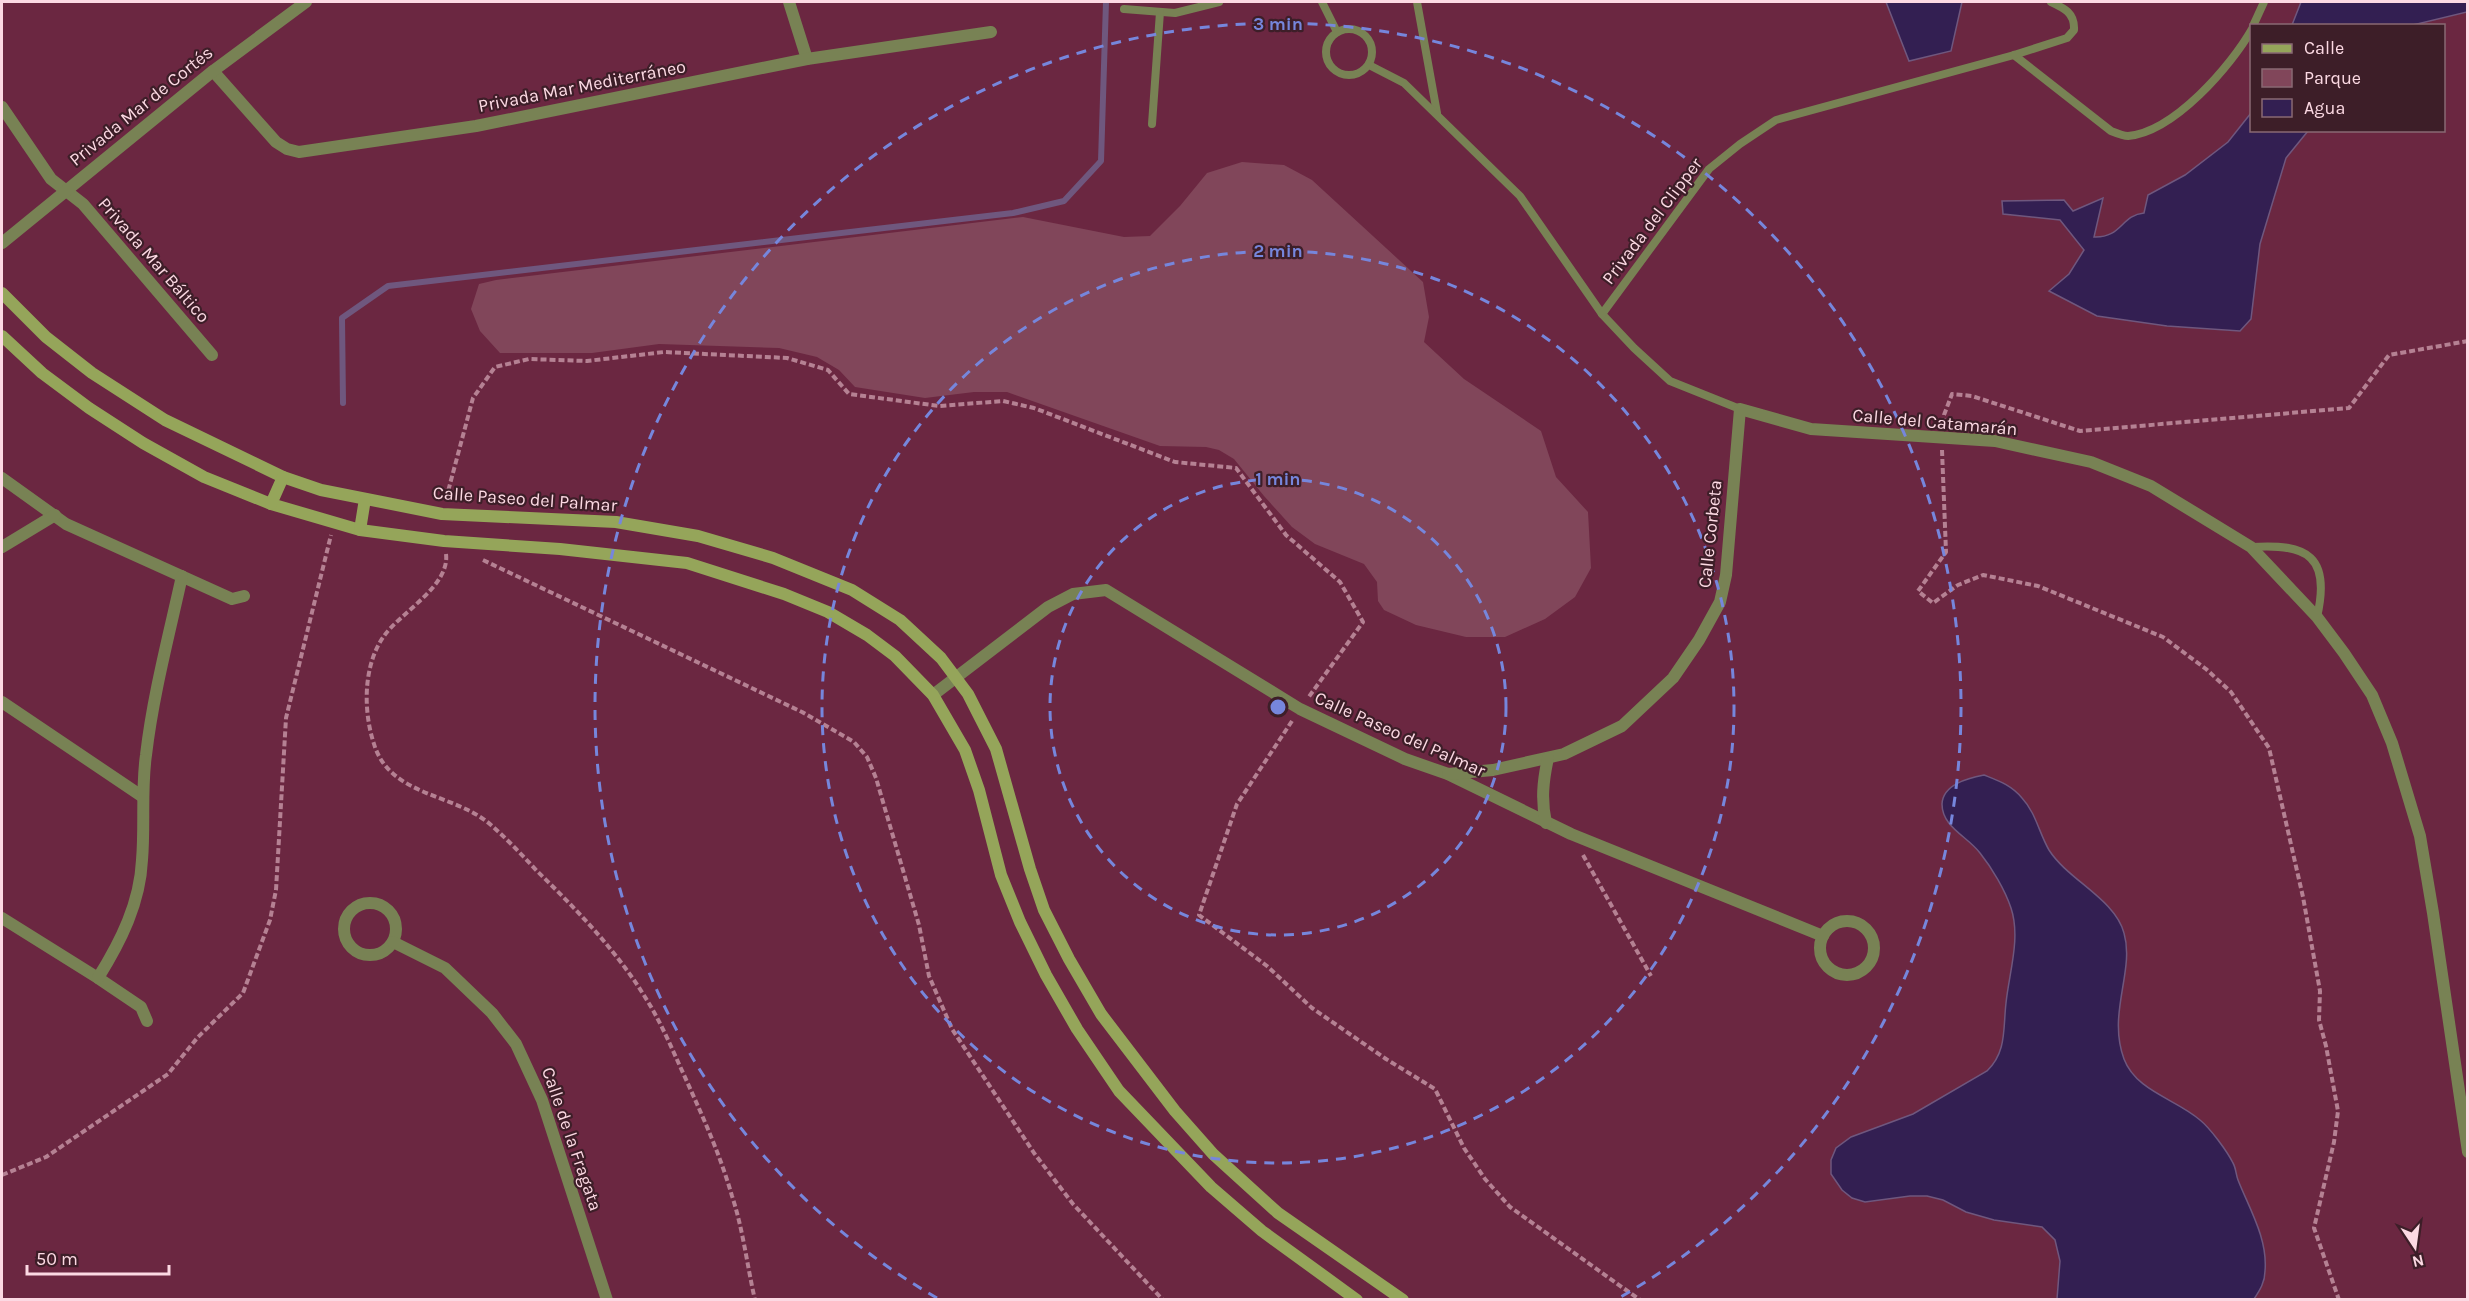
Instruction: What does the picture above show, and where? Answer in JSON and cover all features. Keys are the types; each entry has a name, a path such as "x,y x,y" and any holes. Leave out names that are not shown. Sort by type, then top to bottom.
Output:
{"street":[{"name":"Privada Mar de Cortés","path":"2,243 213,71 306,2"},
{"path":"789,2 807,60"},
{"name":"Privada Mar Mediterráneo","path":"213,71 276,142 287,149 299,152 476,126 807,60 991,32"},
{"name":"Privada Mar Báltico","path":"2,107 51,179 83,204 212,355"},
{"name":"Calle Paseo del Palmar","path":"2,293 46,337 92,373 165,420 283,477 321,490 442,514 635,525 698,536 773,558 852,590 900,620 941,658 968,694 996,749 1044,910 1101,1014 1175,1111 1213,1154 1278,1213 1403,1299"},
{"path":"2,336 42,373 89,408 143,443 204,477 271,504 360,530 444,541 636,556 687,563 732,576 828,612 867,635 895,656 933,695 965,750 979,790 1001,875 1020,922 1046,975 1072,1020 1119,1091 1211,1187 1262,1231 1357,1299"},
{"name":"Calle del Catamarán","path":"1740,409 1811,429 1995,441 2091,462 2151,486 2251,548 2317,617 2344,653 2372,695 2392,743 2420,836 2468,1152"},
{"name":"Calle Corbeta","path":"1448,774 1493,770 1564,754 1622,726 1673,678 1699,640 1720,602 1726,575 1740,409"},
{"path":"271,504 283,477"},
{"path":"2,478 66,524 232,599 244,596"},
{"path":"360,530 364,500"},
{"path":"2,547 55,515"},
{"path":"98,978 120,943 133,907 142,859 146,756 158,684 182,576"},
{"name":"Calle Paseo del Palmar","path":"933,695 1048,607 1073,594 1106,590 1300,709 1405,759 1448,774 1570,834 1823,936"},
{"path":"2,702 143,797"},
{"path":"1546,823 1542,805 1548,758"},
{"path":"374,903 384,907 391,913 396,923 393,942 386,950 376,955 356,952 348,944 344,935 344,924 348,915 355,908 364,904 374,903"},
{"path":"2,918 141,1007 147,1021"},
{"path":"1853,922 1862,925 1873,939 1873,957 1862,971 1854,974 1837,973 1824,962 1821,953 1823,936 1836,924 1853,922"},
{"name":"Calle de la Fragata","path":"393,942 445,968 492,1013 516,1044 542,1100 608,1299"}],"lane":[{"path":"1124,9 1175,13 1218,2"},
{"path":"1322,2 1337,32"},
{"path":"1417,2 1437,113"},
{"name":"Privada del Clipper","path":"1602,314 1709,169 1740,144 1776,120 2000,59 2067,38 2074,30 2072,16 2065,9 2050,2"},
{"path":"2253,24 2264,2"},
{"path":"1152,124 1160,12"},
{"path":"1350,28 1368,38 1373,51 1369,65 1358,74 1337,73 1325,56 1327,42 1337,32 1350,28"},
{"path":"2014,55 2111,131 2126,136 2148,130 2166,121 2196,97 2224,70 2250,30"},
{"name":"Calle del Catamarán","path":"1369,65 1404,83 1520,196 1602,314 1634,348 1670,381 1740,409"},
{"path":"2251,548 2290,547 2308,554 2318,568 2322,586 2317,617"}],"path":[{"path":"2339,1299 2314,1228 2334,1142 2338,1111 2319,1020 2320,991 2303,897 2269,748 2232,692 2163,637 2038,586 1983,575 1958,585 1934,603 1918,591 1946,552 1941,437 1944,415 1952,394 1972,396 2080,431 2349,408 2389,355 2468,341"},
{"path":"442,514 473,398 495,367 529,359 587,361 664,352 787,358 828,370 849,394 939,406 1003,401 1034,408 1175,462 1236,468 1286,535 1340,582 1363,622 1300,709 1237,804 1199,915 1267,966 1312,1008 1386,1059 1435,1089 1464,1148 1485,1179 1510,1207 1640,1299"},
{"path":"2,1174 45,1157 168,1074 198,1037 243,993 270,920 276,890 286,718 334,523"},
{"path":"444,541 446,560 439,581 383,637 373,659 367,680 368,706 374,744 387,767 411,787 458,804 490,823 608,946 645,995 664,1029 710,1132 733,1197 755,1299"},
{"path":"475,556 792,707 854,742 867,757 876,778 919,925 929,976 952,1029 1034,1153 1073,1204 1163,1299"},
{"path":"1570,834 1651,976"}],"green space":[{"path":"1242,162 1284,165 1312,180 1423,282 1429,317 1424,342 1464,379 1541,431 1556,477 1588,512 1591,568 1575,597 1545,619 1505,637 1466,637 1416,625 1384,610 1378,601 1377,582 1364,564 1315,544 1292,527 1234,459 1219,450 1206,447 1160,446 1007,392 974,392 925,398 855,387 839,370 817,357 779,348 659,344 592,353 500,353 480,331 471,309 479,284 496,280 1023,217 1124,237 1150,236 1180,206 1207,173"}],"water":[{"path":"1886,2 1962,2 1951,51 1909,61"},
{"path":"2301,2 2467,2 2467,12 2417,24 2292,24"},
{"path":"2250,114 2250,132 2307,132 2286,158 2260,244 2251,319 2240,331 2167,326 2097,316 2049,291 2069,274 2084,250 2060,220 2003,214 2002,201 2064,200 2073,211 2103,198 2094,237 2110,234 2130,218 2144,213 2148,195 2185,175 2228,142"},
{"path":"1984,775 2000,781 2022,798 2031,810 2049,850 2057,861 2101,900 2119,921 2126,947 2118,1025 2124,1059 2130,1070 2147,1087 2204,1124 2233,1163 2264,1247 2264,1279 2254,1299 2057,1299 2060,1261 2055,1240 2042,1227 1994,1220 1966,1212 1943,1200 1927,1196 1865,1202 1852,1198 1842,1190 1831,1174 1831,1160 1836,1148 1851,1137 1913,1114 1987,1071 1998,1056 2003,1039 2015,943 2014,919 1994,872 1975,847 1946,819 1942,804 1943,797 1952,787 1964,780"}],"waterway":[{"path":"343,403 342,318 388,286 1013,213 1064,201 1101,161 1106,2"}]}
